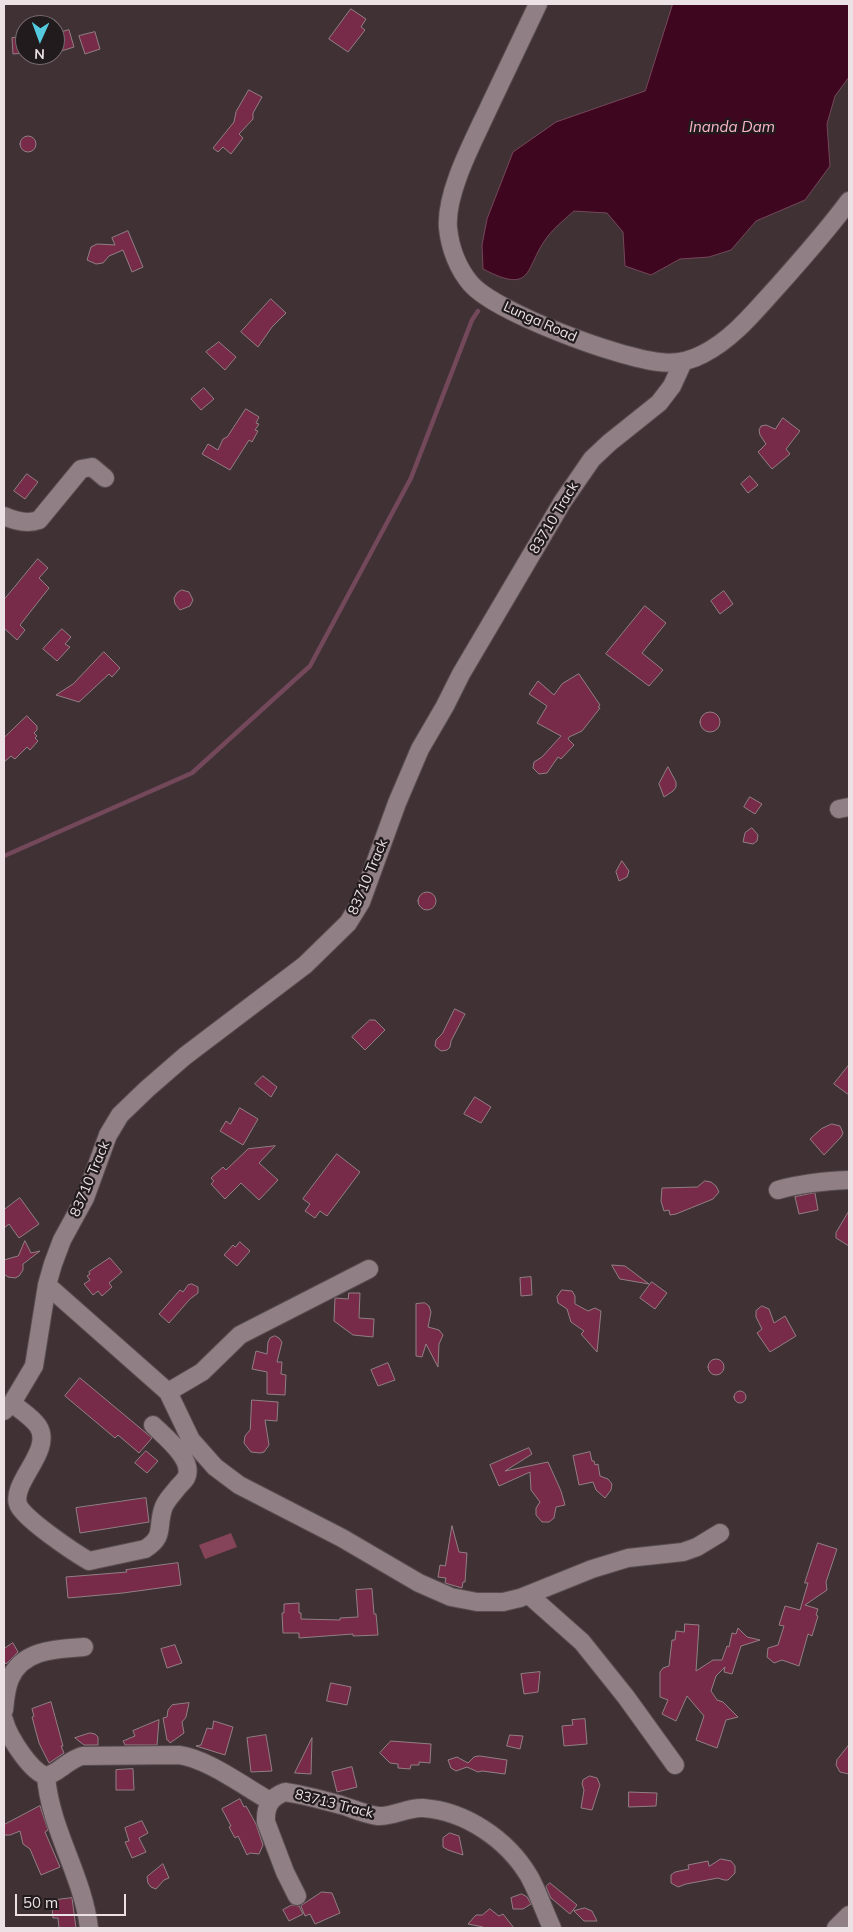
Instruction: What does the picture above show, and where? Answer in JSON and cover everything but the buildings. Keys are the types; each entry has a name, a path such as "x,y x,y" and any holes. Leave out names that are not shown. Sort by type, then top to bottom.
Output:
{"street":[{"name":"Lunga Road","path":"538,4 476,134 456,183 450,204 448,227 452,250 460,269 472,285 491,299 522,315 592,344 639,359 660,363 683,362 702,355 722,343 753,314 807,254 849,201"},
{"name":"83710 Track","path":"8,1407 34,1366 47,1285 62,1240 85,1198 108,1135 120,1115 185,1056 305,965 348,923 361,902 420,749 461,674 563,501 592,459 659,403 672,386 683,362"},
{"path":"4,516 23,522 39,520 73,477 85,467 92,468 104,478"},
{"path":"778,1190 825,1181 849,1180"},
{"path":"168,1392 202,1372 240,1335 369,1269"},
{"path":"47,1285 168,1392 192,1440 215,1467 239,1485 342,1538 419,1584 451,1597 476,1602 512,1600 592,1569 628,1558 676,1553 698,1547 720,1534"},
{"path":"8,1407 38,1426 40,1432 40,1448 18,1490 19,1508 65,1547 89,1561 146,1549 158,1539 163,1508 186,1478 187,1471 183,1456 154,1425"},
{"path":"529,1595 582,1642 626,1697 675,1765"},
{"path":"4,1710 9,1680 15,1670 35,1653 84,1647"},
{"path":"4,1720 8,1732 21,1752 36,1771 46,1776 68,1761 82,1756 178,1754 202,1762 270,1801 266,1822 285,1872 297,1896"},
{"path":"46,1776 48,1798 85,1907 89,1928"},
{"name":"83713 Track","path":"270,1801 285,1792 341,1805 363,1814 391,1816 420,1808 439,1810 464,1818 485,1830 510,1851 520,1863 530,1877 552,1928"},
{"path":"836,1928 849,1916"}],"shaded area":[{"path":"231,1533 237,1547 205,1559 199,1545"}],"water":[{"name":"Inanda Dam","path":"673,4 849,4 849,77 835,96 827,124 830,166 805,200 756,221 731,250 709,257 680,259 651,275 625,266 623,232 607,213 574,211 548,236 540,247 531,267 520,279 512,280 500,277 483,269 482,245 487,219 513,152 556,122 645,91"}],"waterway":[{"path":"4,856 192,773 310,666 411,478 472,320 478,311"}]}
